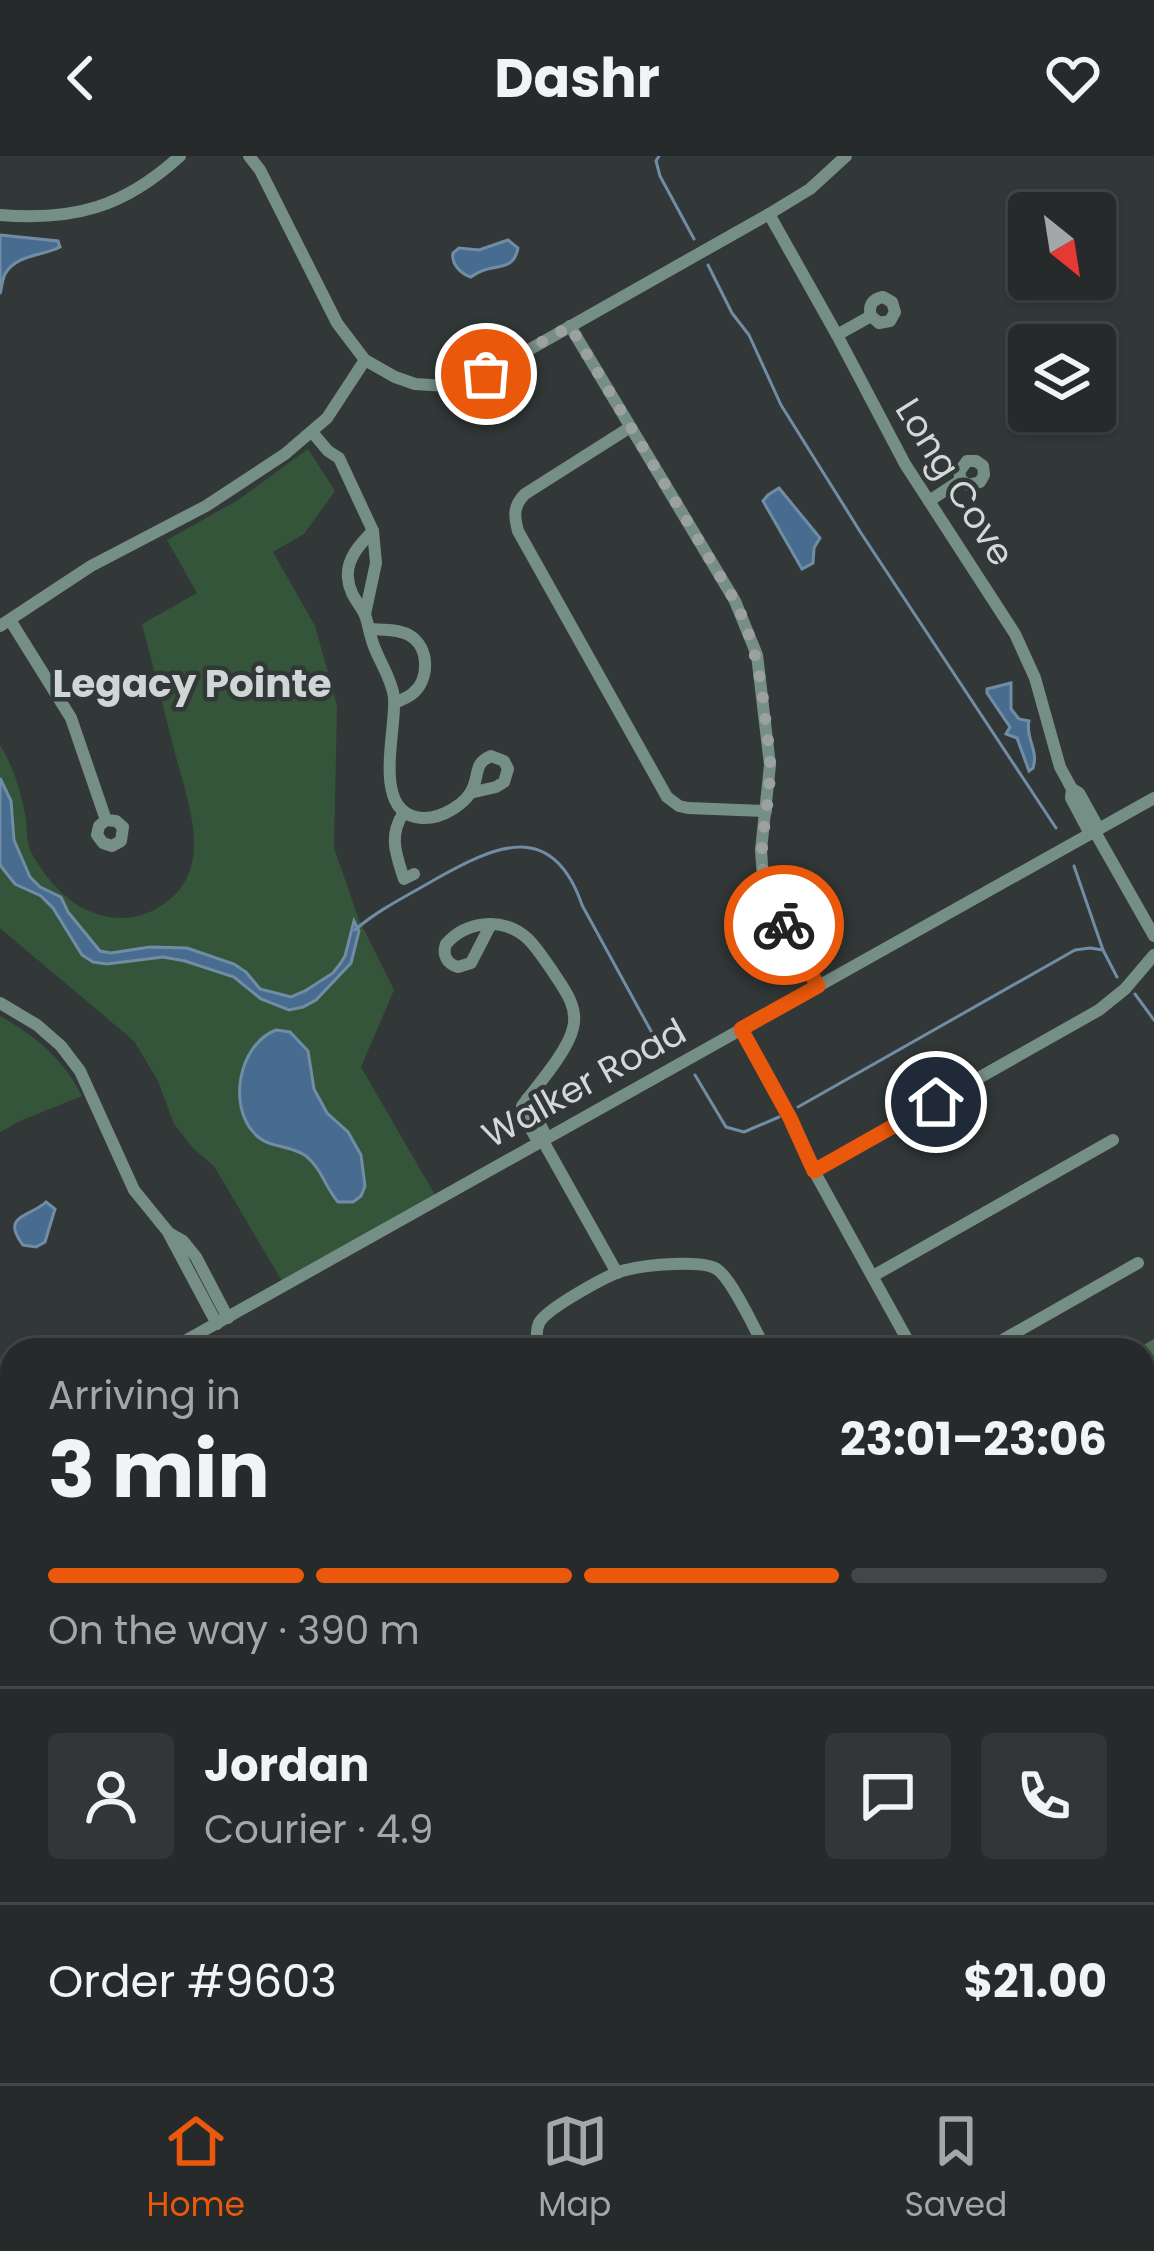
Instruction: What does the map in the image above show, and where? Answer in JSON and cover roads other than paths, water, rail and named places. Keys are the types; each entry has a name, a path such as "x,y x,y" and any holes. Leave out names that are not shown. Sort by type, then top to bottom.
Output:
{"street":[{"path":"0,215 73,215 111,203 137,190 180,156"},
{"path":"249,156 337,323 364,360 415,384 448,386 486,374 769,214 810,188 846,156"},
{"name":"Long Cove","path":"769,214 883,427 1015,634 1035,678 1071,798 1154,936"},
{"path":"837,335 871,316"},
{"path":"570,326 735,601 751,637 761,676 770,765 760,860 766,887 818,986"},
{"path":"106,820 71,718 5,623 91,566 239,486 327,418 364,360"},
{"path":"629,428 525,494 515,506 518,531 667,797 688,808 766,812"},
{"path":"312,432 355,493 373,531 376,563 365,614"},
{"path":"929,502 961,480"},
{"path":"373,531 353,554 347,574 388,675 394,703 390,793 404,812 419,818 450,810 470,793"},
{"path":"370,629 403,632 421,648 426,664 421,684 394,703"},
{"name":"Walker Road","path":"192,1338 1154,798"},
{"path":"404,812 394,833 394,849 404,879 414,874"},
{"path":"491,924 527,938 562,986 575,1015 567,1042 522,1106 617,1273"},
{"path":"814,1171 1099,1010 1154,955"},
{"path":"0,1003 37,1025 80,1071 134,1190 169,1233 222,1321"},
{"path":"741,1029 907,1338"},
{"path":"873,1276 1113,1140"},
{"path":"1006,1338 1138,1263"},
{"path":"539,1338 543,1316 617,1273 699,1264 713,1266 724,1276 759,1338"}],"water":[{"path":"0,235 58,241 60,247 10,267 0,294"},
{"path":"508,240 518,248 506,265 471,277 454,261 453,253 459,248 479,250"},
{"path":"779,488 820,538 813,563 802,569 763,501"},
{"path":"1011,683 1011,709 1019,719 1029,721 1034,762 1029,771 1017,738 1006,734 1010,727 987,693 987,689"},
{"path":"0,778 11,801 14,840 30,877 61,897 100,951 187,948 234,964 260,989 291,997 333,973 345,956 354,921 359,931 351,963 316,1000 289,1010 261,999 234,977 185,961 163,957 93,962 82,955 53,908 41,896 15,884 0,865"},
{"path":"276,1030 290,1032 308,1051 314,1089 361,1155 365,1186 353,1202 338,1202 306,1156 261,1139 246,1122 241,1077 253,1048"},
{"path":"46,1202 55,1209 45,1242 36,1247 23,1245 16,1222"}],"waterway":[{"path":"659,156 660,176 694,239"},
{"path":"708,265 749,335 781,405 1056,828"},
{"path":"355,930 393,903 478,857 519,847 538,850 555,860 569,878 663,1053"},
{"path":"1074,866 1103,950"},
{"path":"798,1107 1075,950 1103,950 1117,977"},
{"path":"1135,994 1154,1020"},
{"path":"695,1075 726,1127 744,1132 779,1117"}],"district":[{"name":"Legacy Pointe","path":"192,683"}]}
